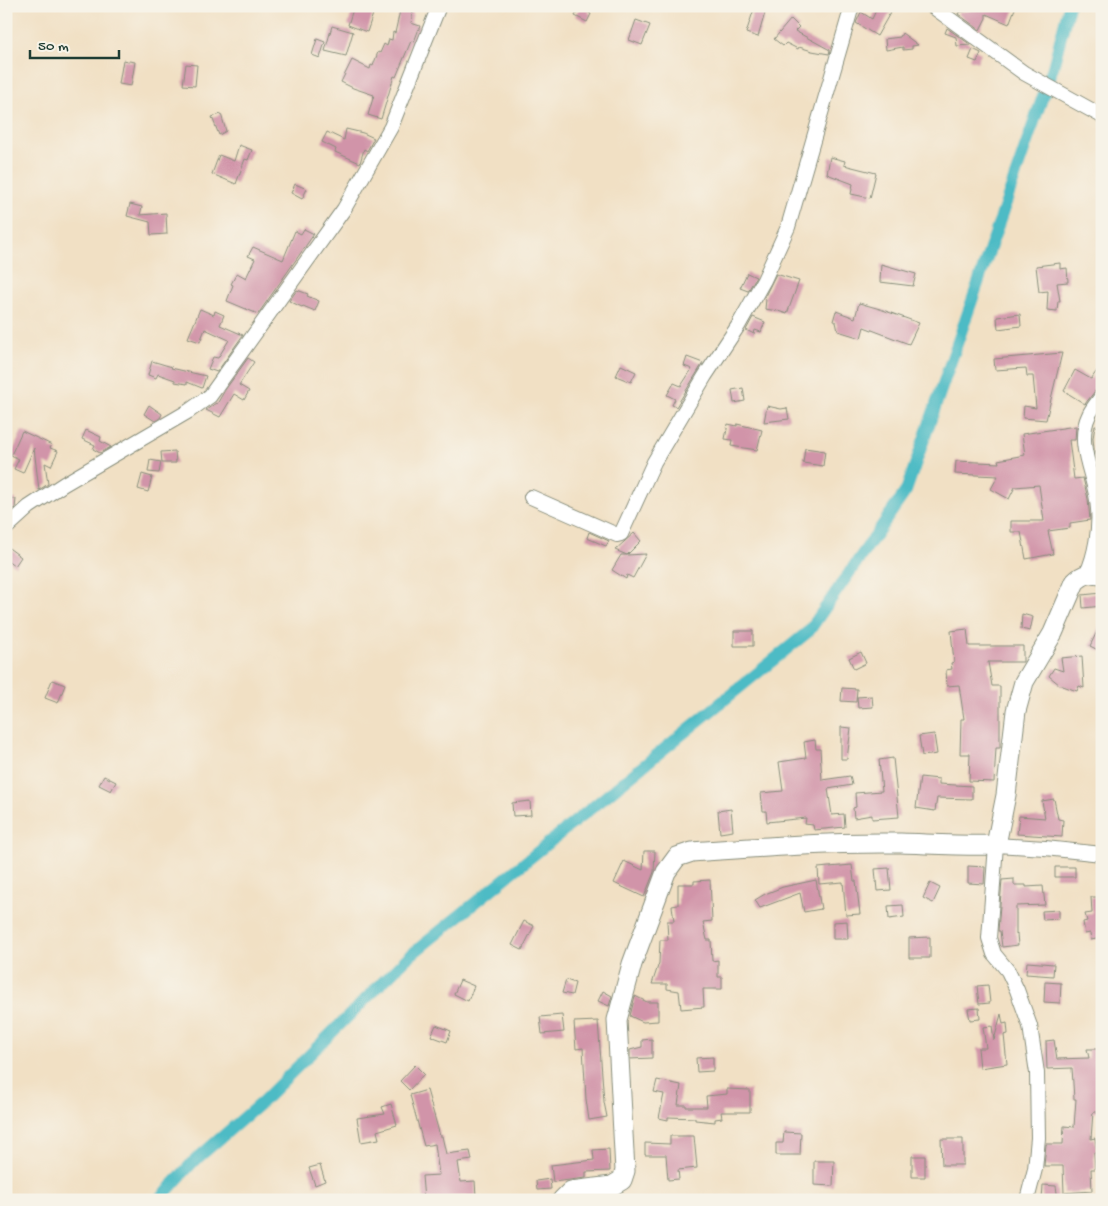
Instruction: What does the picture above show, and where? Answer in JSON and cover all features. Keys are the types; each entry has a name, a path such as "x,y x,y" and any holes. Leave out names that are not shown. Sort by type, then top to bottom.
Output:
{"main road":[{"path":"562,1200 571,1191 612,1186 622,1180 625,1171 617,1020 632,964 666,872 677,857 692,852 808,844 996,845 1004,802 1016,711 1024,682 1053,633 1076,582 1081,576 1095,574"}],"street":[{"path":"6,528 29,507 64,484 189,411 210,396 344,209 391,127 440,6"},
{"path":"531,497 617,535 621,534 654,462 705,376 738,326 764,280 784,236 852,6"},
{"path":"932,6 1024,73 1102,116"},
{"path":"1095,574 1094,558 1099,510 1088,465 1084,428 1089,415 1102,396"},
{"path":"1027,1200 1036,1162 1038,1138 1037,1073 1030,1026 1017,990 1008,971 994,954 989,938 996,845 1102,854"}],"building":[{"path":"401,6 414,6 411,23 420,26 414,42 411,41 396,77 394,76 381,119 368,115 374,95 341,82 352,60 370,69 371,65 373,66 378,52 380,53 384,44 387,46 389,39 392,40"},
{"path":"580,6 590,6 588,12 591,14 587,22 575,16"},
{"path":"755,6 767,6 758,37 746,33"},
{"path":"878,6 894,6 877,36 856,23 861,12 872,19"},
{"path":"996,6 1016,6 1009,24 986,14 980,30 958,14 959,12"},
{"path":"353,9 373,14 367,32 348,25"},
{"path":"791,19 799,27 795,31 830,50 829,54 799,47 798,49 786,43 783,46 774,39"},
{"path":"636,20 650,25 642,45 629,40"},
{"path":"332,26 353,32 346,56 325,51"},
{"path":"947,28 971,45 957,46 956,37 945,33"},
{"path":"902,33 918,45 912,46 912,49 903,50 903,47 886,50 885,39 900,37"},
{"path":"317,39 325,42 320,58 312,55"},
{"path":"973,49 981,53 977,62 969,59"},
{"path":"123,60 135,62 131,86 119,84"},
{"path":"186,64 197,65 195,86 183,85"},
{"path":"221,114 226,131 219,135 212,117"},
{"path":"346,129 374,138 367,151 364,149 360,163 335,152 336,149 322,142 327,132 344,140"},
{"path":"239,145 252,150 248,160 245,159 236,184 212,174 219,155 234,161"},
{"path":"830,157 845,161 844,165 876,173 870,198 851,194 853,184 827,174"},
{"path":"295,184 307,189 302,199 291,193"},
{"path":"130,204 142,207 140,215 166,213 167,234 151,235 150,222 127,216"},
{"path":"304,229 314,234 258,314 227,301 233,285 231,284 237,273 246,278 255,259 248,256 253,247 283,260 295,231 301,234"},
{"path":"1060,263 1060,269 1067,268 1068,282 1057,283 1060,301 1058,301 1057,311 1047,310 1048,291 1039,292 1036,266"},
{"path":"881,264 916,274 913,286 880,282"},
{"path":"747,273 756,277 748,291 740,288"},
{"path":"776,274 799,281 787,314 765,309 766,299 764,298"},
{"path":"297,290 319,301 315,311 289,301"},
{"path":"859,303 919,323 909,344 864,327 861,338 838,331 836,322 833,321 836,311 855,318"},
{"path":"200,309 214,315 215,311 224,315 220,325 243,335 217,372 208,369 213,357 218,358 229,340 205,329 200,342 188,338"},
{"path":"1020,314 1021,326 998,329 997,317"},
{"path":"753,317 765,322 761,332 755,330 754,334 746,330"},
{"path":"1062,353 1046,420 1023,418 1024,406 1036,408 1033,376 1027,376 1026,368 995,370 994,359"},
{"path":"687,357 703,363 676,407 672,405 675,399 667,395 674,383 681,386 692,369 684,366"},
{"path":"248,358 254,362 239,385 249,391 244,400 234,394 220,417 206,410 217,404"},
{"path":"152,361 171,368 206,376 202,388 187,382 187,384 175,382 175,380 158,374 156,378 148,375"},
{"path":"1102,364 1102,387 1095,391 1085,404 1064,391 1075,370 1091,379"},
{"path":"621,365 636,372 631,382 616,376"},
{"path":"743,388 745,401 734,403 732,390"},
{"path":"149,405 162,414 155,421 144,414"},
{"path":"767,406 781,409 787,408 789,419 764,422"},
{"path":"728,424 737,426 737,424 762,430 757,450 731,446 732,440 725,439"},
{"path":"1076,426 1075,440 1069,440 1074,479 1083,478 1090,520 1070,523 1070,528 1048,531 1053,554 1026,559 1021,532 1011,532 1011,521 1044,521 1039,485 1015,487 1009,499 991,489 998,476 955,474 956,461 999,463 998,460 1025,455 1022,434"},
{"path":"1095,426 1102,427 1100,446 1102,446 1102,459 1099,459 1099,462 1096,462 1094,449"},
{"path":"86,430 101,437 100,441 111,447 100,453 93,449 95,445 82,439"},
{"path":"22,431 52,445 50,448 58,451 51,466 45,463 48,484 39,490 34,448 23,473 14,469 19,459 11,455"},
{"path":"805,448 825,451 823,466 803,463"},
{"path":"175,451 176,463 162,463 161,452"},
{"path":"150,460 161,462 159,473 148,472"},
{"path":"142,474 152,477 148,492 138,489"},
{"path":"6,498 16,499 15,508 6,516"},
{"path":"589,532 609,541 606,546 587,538"},
{"path":"634,533 641,541 627,555 615,550"},
{"path":"6,546 21,557 15,566 6,559"},
{"path":"646,554 633,578 627,575 626,579 612,570 621,555"},
{"path":"1102,593 1102,606 1083,608 1082,595"},
{"path":"1022,614 1033,617 1030,631 1021,629"},
{"path":"1102,621 1102,652 1090,646"},
{"path":"967,629 969,646 1023,646 1023,662 988,662 992,686 1000,686 1000,748 996,748 994,782 969,781 970,754 960,754 961,719 964,719 959,685 947,686 946,670 952,669 951,663 954,662 951,631"},
{"path":"734,631 753,631 753,646 734,646"},
{"path":"861,652 866,663 854,669 849,658"},
{"path":"1082,656 1084,688 1079,686 1077,691 1060,685 1049,676 1054,668 1063,671 1061,658"},
{"path":"52,680 65,685 58,703 45,698"},
{"path":"842,688 857,689 856,702 841,701"},
{"path":"872,696 873,707 858,708 857,697"},
{"path":"841,727 851,728 847,759 841,759"},
{"path":"934,734 937,754 922,756 919,736"},
{"path":"815,740 816,749 820,749 822,780 850,776 852,785 828,789 832,815 844,814 845,827 814,830 813,825 805,824 806,818 767,822 766,811 763,811 761,793 783,791 779,762 806,758 804,742"},
{"path":"893,758 899,817 872,819 872,815 854,818 853,808 856,807 855,793 882,791 879,760"},
{"path":"104,776 116,782 111,791 99,785"},
{"path":"920,777 939,779 939,784 972,786 972,799 937,798 935,811 916,808"},
{"path":"1054,799 1058,819 1063,820 1062,837 1017,834 1019,816 1045,818 1042,801"},
{"path":"530,801 531,815 513,816 512,803"},
{"path":"731,809 733,831 720,833 718,811"},
{"path":"644,851 655,851 654,872 644,897 614,883 624,861 643,870"},
{"path":"852,865 860,914 846,915 843,882 819,884 818,868"},
{"path":"968,866 985,867 984,884 968,883"},
{"path":"1055,867 1075,867 1075,877 1055,877"},
{"path":"889,868 891,890 877,891 875,869"},
{"path":"1014,879 1014,885 1026,885 1026,887 1043,886 1045,905 1016,906 1018,945 1002,947 1000,931 998,931 1002,880"},
{"path":"710,880 712,921 703,922 707,940 711,940 712,961 718,960 718,977 722,977 722,989 703,989 704,1007 681,1009 679,991 667,989 667,984 652,984 659,963 660,940 668,940 667,921 674,921 672,906 678,905 678,884 694,884 694,881"},
{"path":"816,880 821,909 804,912 800,893 760,908 755,900 783,887"},
{"path":"930,883 940,888 933,903 923,898"},
{"path":"1091,897 1102,897 1102,938 1091,940 1090,933 1085,934 1083,922 1087,921 1085,914 1092,913"},
{"path":"903,905 904,917 889,919 888,906"},
{"path":"1059,910 1059,919 1043,920 1042,911"},
{"path":"524,921 534,926 522,950 512,945"},
{"path":"847,921 848,939 833,939 833,922"},
{"path":"930,937 930,958 909,958 909,938"},
{"path":"1027,962 1054,964 1053,976 1026,974"},
{"path":"460,980 474,986 468,1001 454,994"},
{"path":"566,980 575,983 572,995 562,993"},
{"path":"1045,982 1061,983 1060,1003 1044,1002"},
{"path":"988,985 990,1003 979,1004 977,986"},
{"path":"603,991 612,996 609,1006 598,1001"},
{"path":"635,996 647,1002 658,1002 658,1021 643,1022 630,1016"},
{"path":"979,1008 980,1019 970,1020 968,1009"},
{"path":"1001,1014 1003,1024 1007,1023 1008,1034 1004,1035 1007,1064 980,1068 978,1048 986,1048 983,1027 992,1026 994,1040"},
{"path":"562,1015 564,1032 542,1034 540,1017"},
{"path":"598,1021 604,1102 607,1117 589,1120 583,1048 576,1049 574,1022"},
{"path":"436,1025 451,1031 447,1042 431,1036"},
{"path":"652,1039 652,1058 630,1059 630,1050 642,1047 642,1040"},
{"path":"1054,1040 1057,1059 1089,1058 1087,1049 1102,1049 1102,1112 1093,1112 1091,1139 1095,1138 1097,1152 1094,1152 1095,1169 1091,1169 1092,1191 1064,1193 1063,1166 1044,1166 1046,1144 1063,1144 1064,1126 1074,1127 1076,1099 1074,1099 1072,1068 1047,1069 1046,1041"},
{"path":"713,1057 713,1071 697,1072 696,1058"},
{"path":"415,1065 424,1074 409,1090 400,1081"},
{"path":"657,1080 681,1085 678,1105 686,1105 686,1107 707,1107 706,1096 727,1094 727,1089 750,1090 750,1112 721,1112 722,1118 715,1119 715,1122 695,1120 695,1118 668,1117 668,1120 659,1118 664,1094 654,1092"},
{"path":"427,1090 446,1154 470,1151 472,1160 458,1162 461,1182 475,1181 476,1196 449,1197 449,1200 424,1200 422,1176 439,1175 435,1144 424,1146 410,1095"},
{"path":"391,1104 397,1125 377,1131 379,1139 361,1142 357,1118 385,1114 382,1107"},
{"path":"784,1132 801,1133 800,1155 776,1155 776,1143 783,1143"},
{"path":"670,1136 694,1136 697,1168 678,1170 679,1179 668,1180 666,1155 645,1155 645,1143 670,1144"},
{"path":"941,1139 963,1139 963,1165 942,1165"},
{"path":"609,1149 610,1171 586,1172 586,1178 553,1182 551,1165 594,1160 593,1150"},
{"path":"912,1156 925,1156 925,1177 912,1177"},
{"path":"814,1161 834,1161 833,1186 814,1185"},
{"path":"320,1165 325,1181 315,1185 309,1168"},
{"path":"550,1179 551,1189 537,1190 536,1181"},
{"path":"1043,1185 1056,1186 1058,1200 1042,1200"}],"waterway":[{"path":"159,1200 192,1163 263,1101 406,959 809,631 906,491 1053,67 1069,6"}]}
